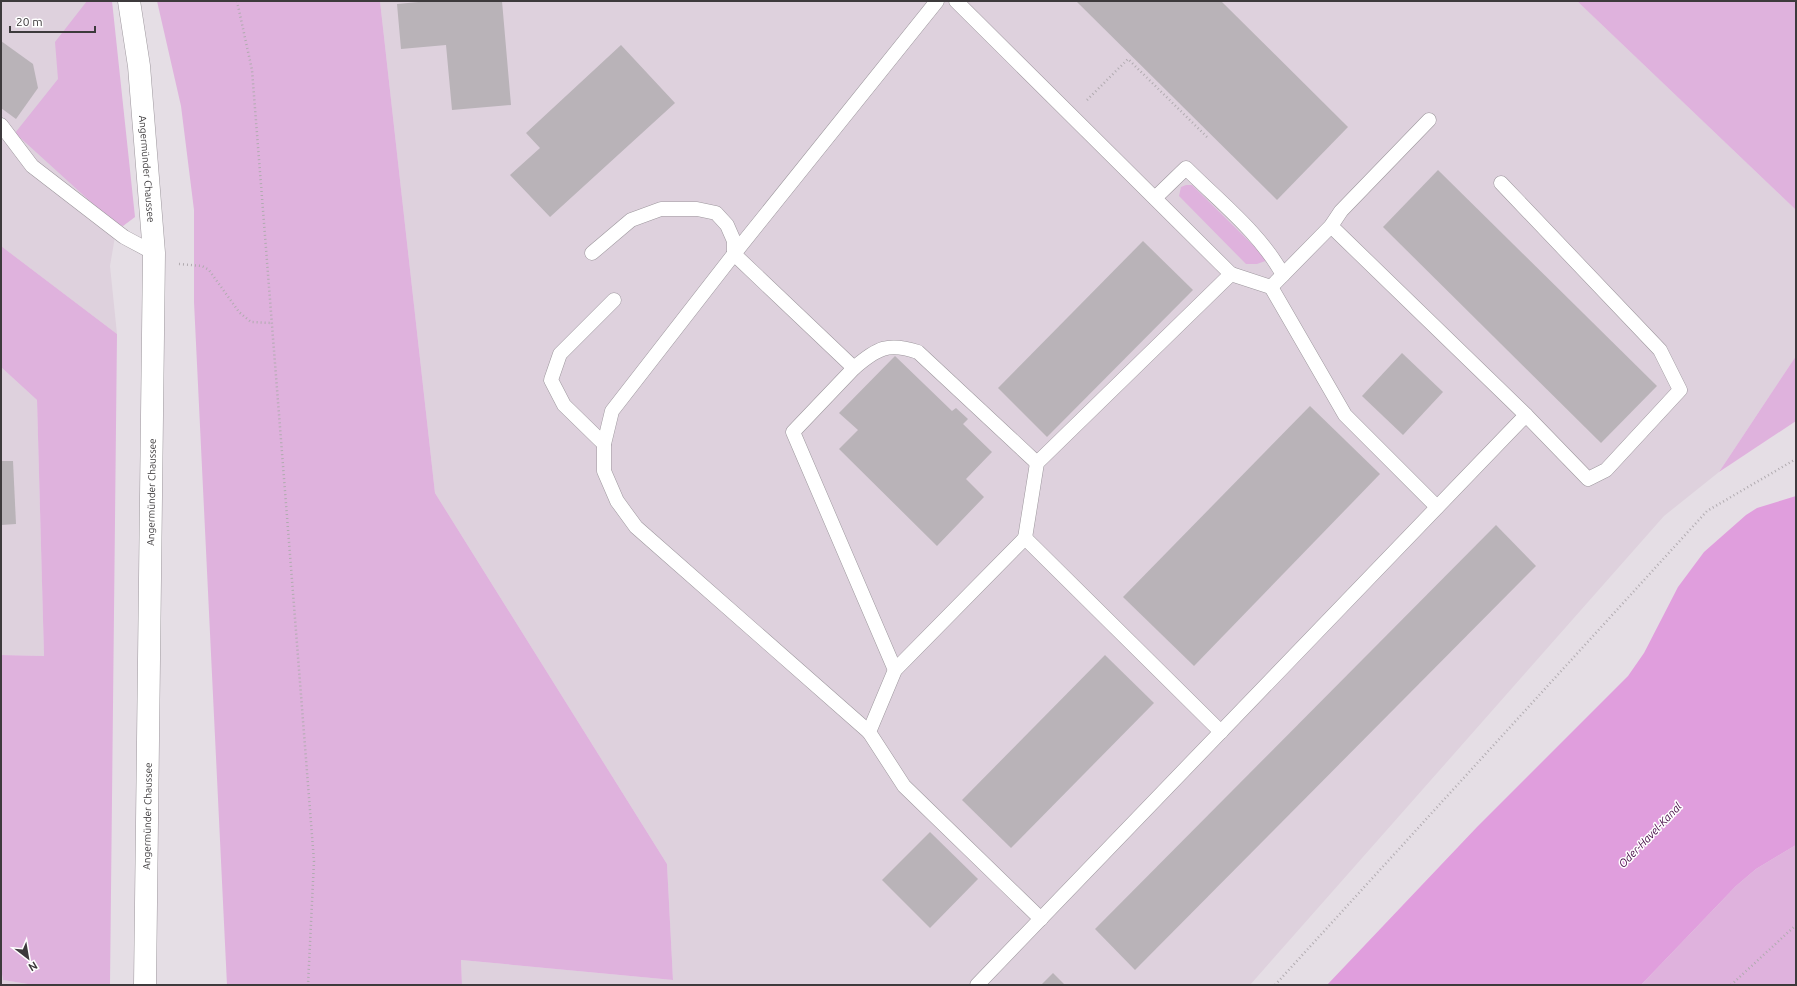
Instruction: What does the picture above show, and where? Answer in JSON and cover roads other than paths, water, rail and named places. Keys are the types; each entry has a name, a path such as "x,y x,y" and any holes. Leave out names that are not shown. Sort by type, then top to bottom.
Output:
{"main road":[{"name":"Angermünder Chaussee","path":"129,1 139,66 154,253 145,985"}],"lane":[{"path":"938,1 734,254 612,411 604,444 604,471 618,501 636,527 869,732 904,786 1041,919"},
{"path":"956,1 1231,274 1271,287 1345,415 1437,507"},
{"path":"1271,287 1331,226 1341,211 1429,120"},
{"path":"1,125 32,166 124,236 154,253"},
{"path":"1155,198 1186,168 1253,234 1274,258 1283,275"},
{"path":"1331,226 1526,415 1588,479 1606,470 1680,390 1660,350 1501,183"},
{"path":"592,253 631,220 662,208 697,209 716,213 727,225 734,241 734,254 854,368"},
{"path":"869,732 895,670 1025,538 1037,463 1231,274"},
{"path":"604,444 564,405 551,380 560,354 614,300"},
{"path":"895,670 793,432 868,355 884,348 902,347 918,352 1037,463"},
{"path":"977,985 1526,415"},
{"path":"1025,538 1221,732"}],"water":[{"name":"Oder-Havel-Kanal","path":"1796,496 1796,845 1756,869 1736,886 1641,985 1327,985 1477,827 1628,676 1644,653 1678,587 1704,552 1746,515 1757,508"}]}
